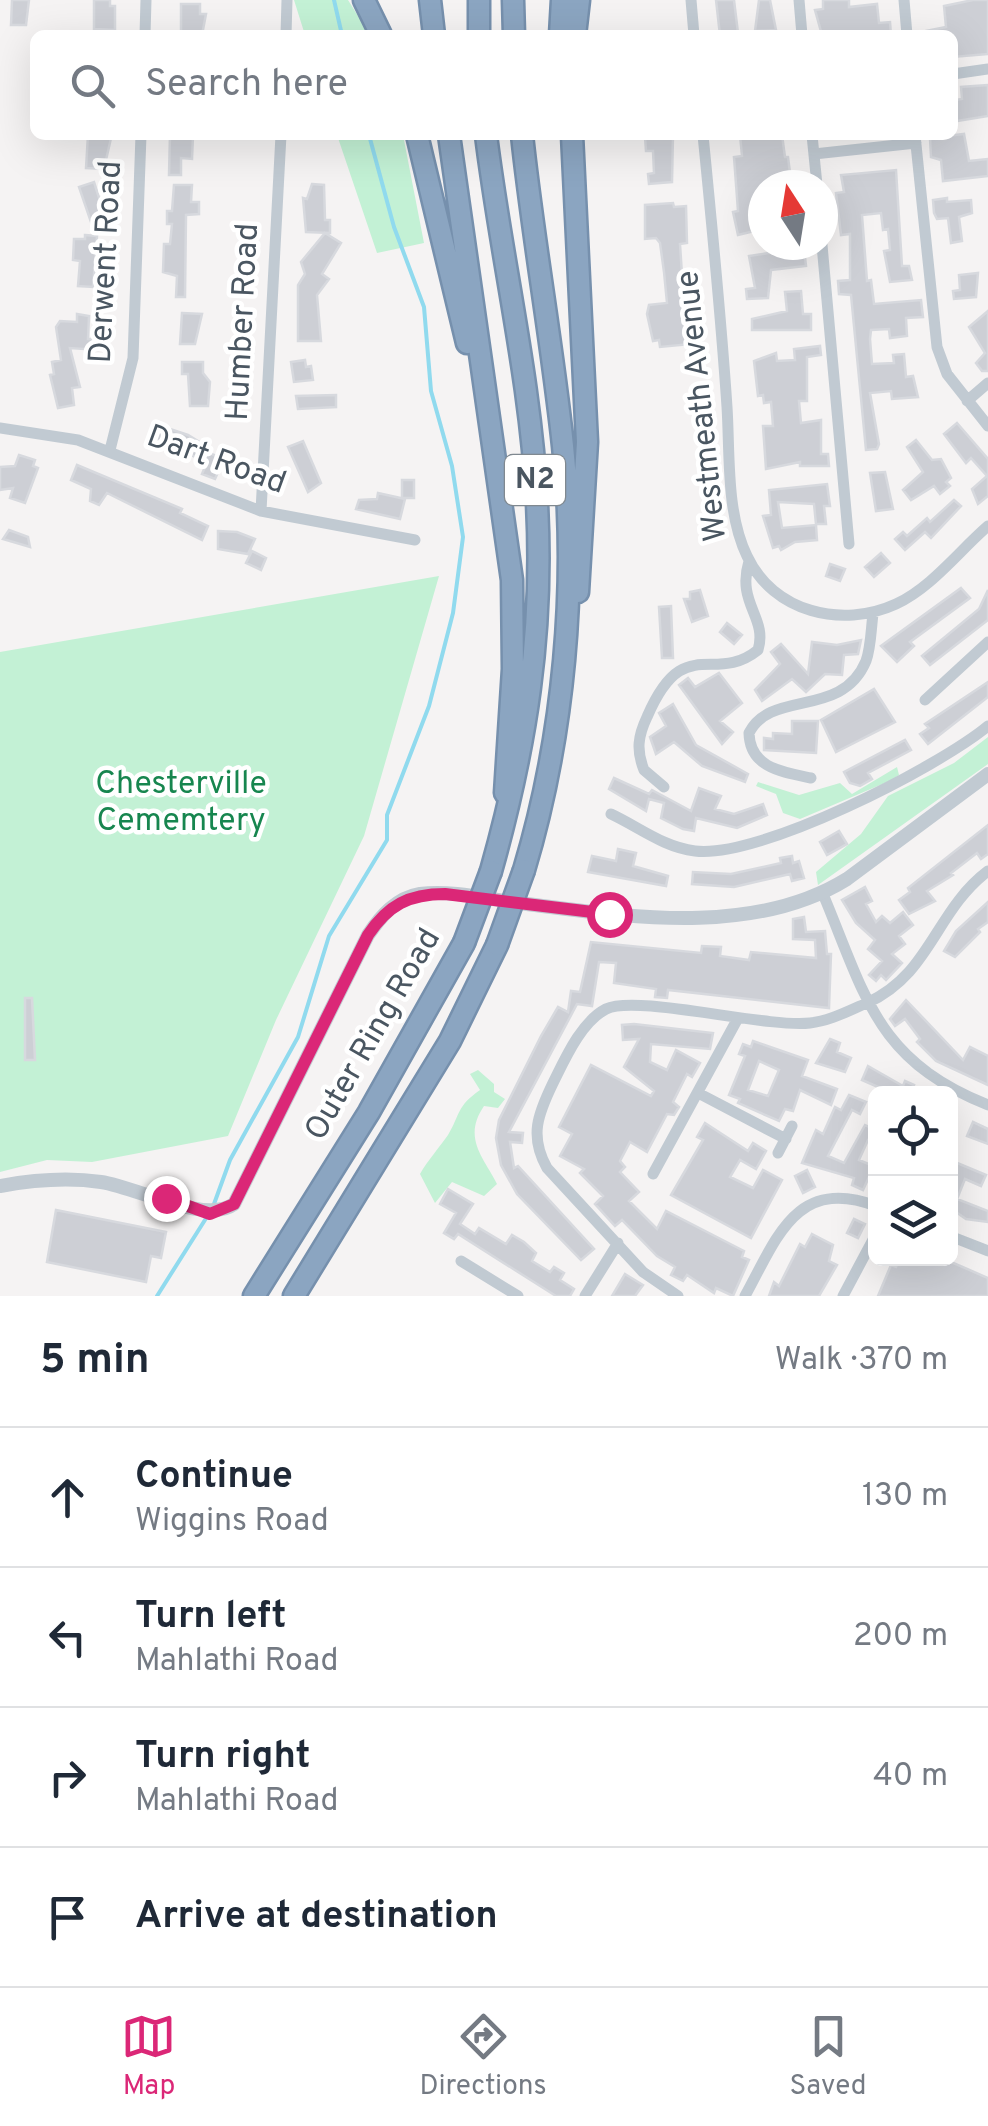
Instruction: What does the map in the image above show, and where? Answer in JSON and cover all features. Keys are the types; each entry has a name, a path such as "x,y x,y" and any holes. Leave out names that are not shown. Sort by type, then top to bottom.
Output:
{"highway":[{"path":"364,0 379,30"},
{"path":"430,0 433,30"},
{"path":"479,0 479,30"},
{"path":"513,0 514,30"},
{"path":"560,30 562,0"},
{"path":"576,30 579,0"},
{"path":"418,140 458,314 486,407"},
{"path":"450,140 512,580 513,668 504,825"},
{"name":"Outer Ring Road","path":"254,1296 369,1112 464,942 491,871 522,758 538,590 537,504 487,140"},
{"name":"Outer Ring Road","path":"294,1296 440,1058 497,944 542,812 559,697 566,568 563,446 523,140"},
{"path":"559,140 588,442 574,639 559,697"},
{"path":"572,140 580,343"}],"street":[{"path":"145,30 146,0"},
{"path":"286,30 287,0"},
{"path":"691,0 694,30"},
{"path":"799,0 802,30"},
{"path":"904,0 907,30"},
{"path":"958,73 988,69"},
{"name":"Derwent Road","path":"110,450 133,358 141,140"},
{"name":"Humber Road","path":"261,511 281,140"},
{"name":"Westmeath Avenue","path":"704,140 731,472 738,531 749,561 780,597 802,608 833,616 872,614 920,588 987,529"},
{"path":"813,140 816,170"},
{"path":"814,154 909,140"},
{"path":"916,140 936,347 948,374 988,426"},
{"path":"823,260 849,544"},
{"path":"967,401 988,382"},
{"name":"Dart Road","path":"0,428 50,433 110,450 261,511 416,540"},
{"path":"664,787 644,770 639,735 672,674 694,664 736,661 758,650 760,627 743,587 749,561"},
{"path":"811,778 772,770 756,758 749,732 765,713 831,697 858,676 868,658 872,614"},
{"path":"924,700 988,642"},
{"path":"611,814 685,849 700,852 732,846 830,814 908,779 988,726"},
{"path":"0,1186 57,1180 99,1182 200,1211 221,1212 234,1204 368,935 379,918 407,898 445,894 609,914 700,916 774,909 823,894 988,774"},
{"path":"678,1296 643,1272 546,1168 539,1154 537,1118 574,1044 607,1009 631,1005 813,1023 868,1002 896,989 910,977 961,894 988,871"},
{"path":"823,894 868,1002 887,1036 915,1066 988,1106"},
{"path":"653,1174 738,1018"},
{"path":"700,1094 786,1140"},
{"path":"778,1153 792,1126"},
{"path":"745,1296 784,1225 808,1204 838,1197 868,1204"},
{"path":"958,1239 988,1251"},
{"path":"585,1296 618,1242"},
{"path":"843,1296 868,1249"},
{"path":"460,1260 518,1296"}],"green space":[{"path":"294,0 348,0 367,30 303,30"},
{"path":"339,140 404,140 424,243 377,253"},
{"name":"Chesterville Cememtery","path":"439,576 364,836 276,1020 228,1136 92,1162 47,1160 0,1172 0,652"},
{"path":"988,737 988,764 818,885 816,872 861,834 888,796 954,763"},
{"path":"897,767 899,775 892,780 800,819 783,813 776,794 756,786 758,782 799,795 840,783 852,794"},
{"path":"478,1070 494,1084 494,1092 505,1099 498,1108 484,1106 475,1128 477,1147 497,1184 484,1196 452,1182 435,1203 420,1174 463,1106 480,1090 470,1074"}],"building":[{"path":"12,0 29,0 26,25 11,25"},
{"path":"94,0 110,0 110,6 115,6 115,30 94,29"},
{"path":"716,0 734,0 738,30 719,30"},
{"path":"759,0 770,0 776,30 755,30"},
{"path":"823,0 849,0 849,7 877,4 879,23 890,22 891,30 821,30 815,10 823,9"},
{"path":"988,0 988,54 958,57 958,30 931,30 946,27 944,6"},
{"path":"181,4 200,4 200,14 206,14 203,30 181,30"},
{"path":"988,85 988,116 958,121 961,87"},
{"path":"964,134 969,161 988,159 988,176 943,181 941,160 931,157 930,140 958,140 958,135"},
{"path":"88,140 111,140 104,169 86,168"},
{"path":"170,140 193,140 192,159 181,158 181,175 169,175"},
{"path":"645,140 673,140 672,182 649,184 648,174 654,173 653,151 646,151"},
{"path":"740,140 783,140 790,170 748,170 748,233 738,235 733,212 738,211 734,157 742,156"},
{"path":"896,170 902,266 909,266 912,280 890,282 884,251 890,250 888,229 883,230 881,213 862,215 867,281 871,280 874,304 921,300 923,317 906,318 907,336 890,338 889,329 871,330 872,364 894,363 893,355 904,354 906,377 913,376 918,397 892,399 891,391 870,393 877,449 866,450 851,295 839,294 838,281 850,280 850,234 841,235 838,210 838,193 844,192 841,175"},
{"path":"94,182 107,223 93,228 79,187"},
{"path":"312,184 324,185 325,220 330,220 330,233 306,232 303,198 307,199"},
{"path":"174,185 192,185 191,202 199,202 199,214 186,215 185,297 176,297 177,276 163,272 164,244 170,244 172,224 167,224 167,211 172,211"},
{"path":"947,198 947,202 971,200 972,213 959,217 962,241 951,243 948,218 937,219 934,213 933,200"},
{"path":"673,203 674,207 686,206 687,243 680,244 684,306 696,305 702,343 660,347 659,340 653,341 647,314 649,305 667,303 664,272 660,243 656,238 645,239 645,205"},
{"path":"325,233 341,243 322,274 329,279 317,295 321,341 298,341 298,285 305,274 301,262"},
{"path":"85,235 97,236 93,287 78,286 80,261 73,260 74,239 85,239"},
{"path":"750,260 805,260 806,266 771,270 768,298 747,299 746,289 755,288"},
{"path":"978,273 976,297 954,299 953,291 960,290 959,275"},
{"path":"801,291 803,314 811,314 811,330 752,330 752,319 787,311 785,292"},
{"path":"988,311 988,371 982,371 976,363 985,353 969,327"},
{"path":"182,313 202,314 195,344 180,344"},
{"path":"77,314 89,316 88,339 98,339 98,350 70,348 80,387 72,388 74,405 58,408 50,375 54,374 52,362 61,360 56,327 60,321 77,322"},
{"path":"820,346 821,355 807,357 807,401 799,401 801,423 821,420 821,454 828,454 829,466 800,466 800,462 766,469 763,426 773,426 771,402 764,403 763,395 758,396 754,361 776,353 777,361 795,360 794,349"},
{"path":"305,360 306,367 311,366 313,380 294,382 291,362"},
{"path":"182,362 203,362 203,373 210,382 208,406 190,406 188,374 182,374"},
{"path":"336,395 336,407 298,409 296,396"},
{"path":"957,423 988,459 988,496 978,504 972,489 987,476 971,458 966,463 944,434"},
{"path":"158,425 188,435 206,446 204,451 224,459 215,479 202,474 207,462 152,438"},
{"path":"916,440 932,460 941,459 951,478 946,482 950,486 940,494 934,486 911,500 903,490 923,472 907,447"},
{"path":"303,441 321,483 308,492 288,447"},
{"path":"19,455 35,460 33,466 38,468 25,503 10,498 13,488 0,490 0,467 15,466"},
{"path":"77,465 182,509 180,513 208,526 202,540 107,493 99,505 90,501 91,489 71,480"},
{"path":"885,472 893,509 876,511 870,473"},
{"path":"402,480 414,480 414,498 402,498"},
{"path":"827,484 830,506 824,506 826,524 816,524 814,504 778,502 782,528 816,525 817,540 795,542 781,550 779,546 773,548 763,516 771,515 769,490"},
{"path":"378,493 405,499 400,519 356,509 359,500 377,499"},
{"path":"954,500 961,506 931,538 925,532 905,550 895,539 903,532 907,536 927,518 930,522"},
{"path":"9,530 28,537 30,547 3,539"},
{"path":"218,531 237,532 255,539 248,554 218,549"},
{"path":"252,551 266,558 261,570 246,563"},
{"path":"881,553 890,563 874,577 865,567"},
{"path":"830,564 845,569 840,581 826,576"},
{"path":"961,588 970,598 910,642 914,646 897,662 881,646"},
{"path":"700,590 708,616 692,622 684,599 690,599 690,592"},
{"path":"988,590 988,620 930,665 922,656 979,609"},
{"path":"671,606 673,658 662,658 659,607"},
{"path":"727,623 742,635 734,644 720,632"},
{"path":"861,640 858,654 844,655 842,675 825,674 806,692 792,679 762,701 755,690 780,664 771,652 781,644 808,674 812,642 837,645"},
{"path":"719,673 742,703 720,721 733,732 722,744 679,685 688,678 695,687"},
{"path":"988,682 988,697 928,744 920,734 929,728 925,724"},
{"path":"874,689 895,722 836,752 821,720"},
{"path":"673,704 696,745 748,774 745,782 702,766 674,742 656,754 650,737 666,726 659,713"},
{"path":"792,721 818,721 816,753 764,750 764,738 773,739 773,733 792,734"},
{"path":"905,740 911,750 868,773 872,779 860,786 850,783 844,772"},
{"path":"614,778 649,794 652,790 691,811 699,788 721,796 715,809 734,814 763,804 767,815 737,828 696,818 694,831 683,829 661,818 664,803 649,799 646,811 609,789"},
{"path":"988,825 988,854 981,859 977,853 927,891 935,901 909,914 899,900 910,892 908,888"},
{"path":"839,831 847,844 827,855 820,842"},
{"path":"618,849 636,853 633,866 668,876 666,886 588,872 592,856 616,861"},
{"path":"792,856 793,863 799,861 804,878 792,881 790,874 734,887 692,884 693,872 731,874 781,863 780,858"},
{"path":"865,887 872,901 866,904 876,922 882,916 890,923 903,912 913,925 899,936 905,944 892,954 902,963 886,980 881,975 876,981 869,975 882,961 868,949 875,940 856,923 842,900"},
{"path":"988,902 988,922 978,929 980,932 955,957 944,951 956,931"},
{"path":"804,917 806,932 825,931 827,954 831,954 829,1008 668,990 667,998 655,997 656,989 614,983 616,963 599,962 592,1006 577,1004 509,1132 523,1133 522,1143 510,1142 514,1168 518,1166 594,1249 581,1260 517,1194 501,1165 496,1138 499,1120 541,1036 558,1007 568,1012 571,991 580,992 591,942 701,953 702,946 721,947 720,956 749,960 751,952 816,958 815,940 793,939 793,919"},
{"path":"25,998 32,998 35,1060 25,1060"},
{"path":"906,1000 963,1060 970,1047 988,1056 988,1085 936,1061 917,1042 920,1039 905,1019 895,1026 890,1019"},
{"path":"622,1025 713,1033 710,1049 651,1044 650,1062 667,1070 676,1050 700,1063 692,1077 687,1074 673,1102 679,1107 674,1115 667,1114 647,1152 630,1142 620,1161 625,1167 620,1172 639,1192 629,1201 657,1229 666,1211 744,1251 742,1257 749,1260 733,1296 716,1288 714,1293 687,1275 683,1281 671,1275 675,1267 657,1256 622,1220 615,1226 595,1204 603,1196 580,1173 584,1169 560,1156 572,1134 559,1127 591,1065 651,1096 654,1091 624,1067 639,1039 623,1040"},
{"path":"830,1039 840,1043 837,1052 851,1058 845,1072 816,1063"},
{"path":"753,1041 808,1060 802,1076 837,1089 831,1105 800,1090 793,1111 785,1109 779,1121 738,1103 740,1099 729,1095 745,1056 739,1054 743,1044 751,1047","holes":["759,1061 779,1070 768,1096 748,1090"]},
{"path":"868,1066 903,1086 876,1086 862,1080"},
{"path":"849,1095 866,1102 860,1114 852,1110 828,1156 844,1163 865,1125 868,1126 868,1140 859,1160 868,1164 863,1190 852,1185 854,1178 802,1163 816,1130 823,1134 835,1107 841,1110"},
{"path":"973,1122 988,1129 988,1144 967,1136"},
{"path":"705,1123 748,1151 753,1143 766,1151 756,1169 740,1160 730,1177 753,1188 763,1170 782,1180 751,1238 671,1195 703,1140 697,1137"},
{"path":"958,1163 986,1175 981,1186 965,1179 958,1196"},
{"path":"807,1170 815,1187 803,1193 795,1176"},
{"path":"448,1189 473,1204 460,1224 475,1234 479,1228 506,1244 512,1235 524,1242 536,1253 532,1261 550,1272 554,1267 564,1273 560,1280 574,1289 570,1296 556,1296 458,1234 454,1239 444,1233 456,1213 440,1204"},
{"path":"958,1199 988,1211 988,1222 966,1219 958,1213"},
{"path":"56,1210 166,1232 161,1258 151,1256 146,1282 47,1262"},
{"path":"854,1219 865,1224 858,1238 847,1233"},
{"path":"812,1234 833,1245 829,1261 837,1265 819,1296 769,1296 774,1282 779,1286 800,1244 805,1247"},
{"path":"958,1265 988,1278 988,1296 878,1296 891,1266"},
{"path":"625,1274 643,1285 635,1296 612,1296"}],"waterway":[{"path":"334,0 341,30"},
{"path":"214,1204 230,1160 298,1037 329,936 387,840 387,815 429,706 453,613 463,537 452,466 431,391 424,307 394,227 370,140"},
{"path":"157,1296 210,1212"}],"route":[{"path":"166,1198 210,1214 234,1204 368,935 394,905 424,894 445,894 609,914"}]}
